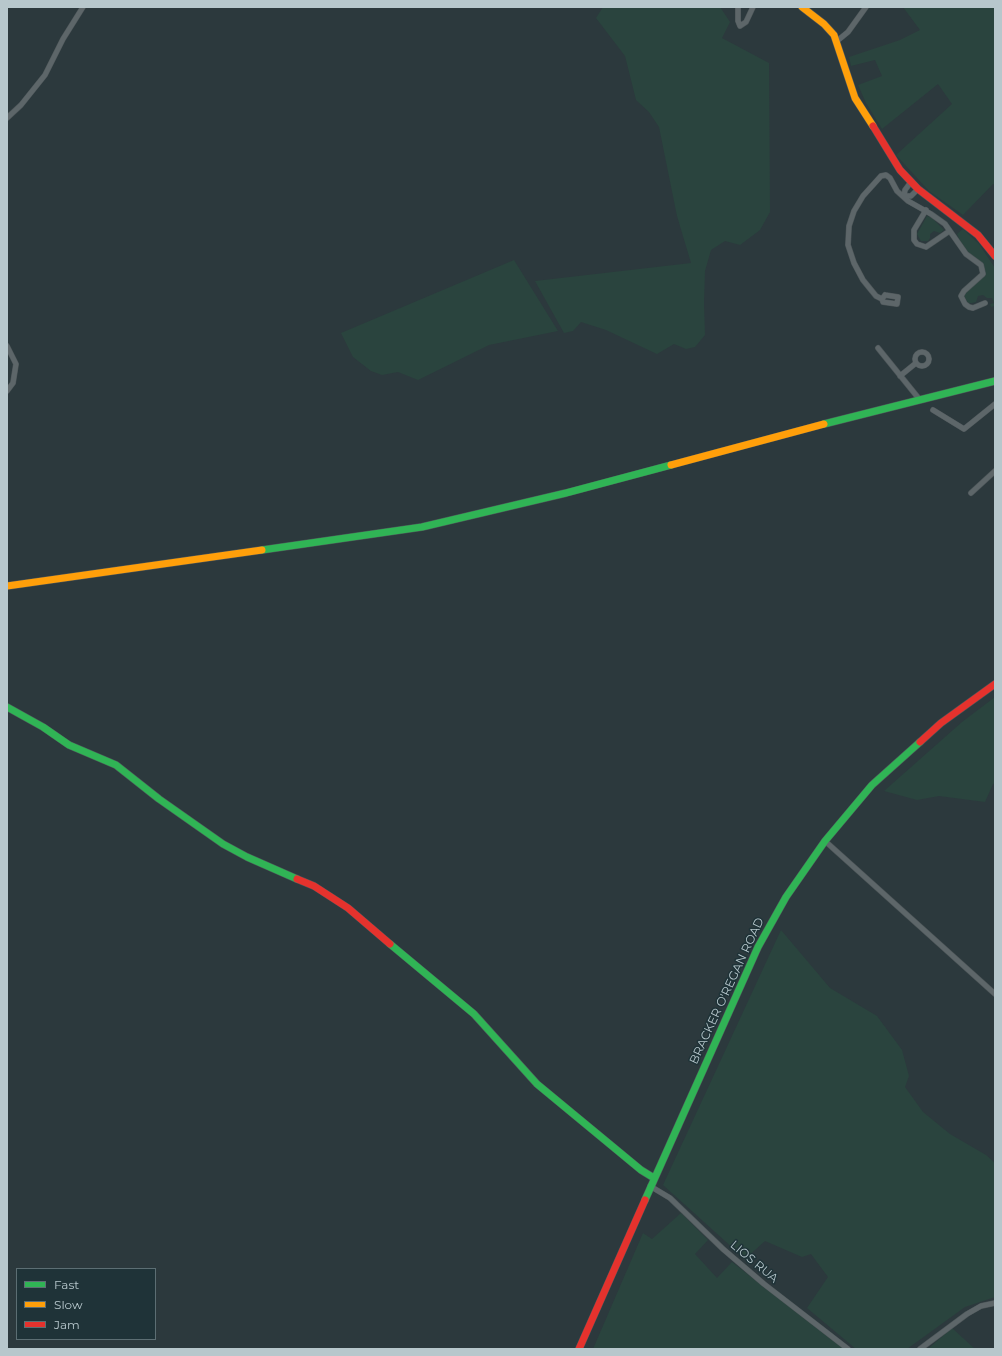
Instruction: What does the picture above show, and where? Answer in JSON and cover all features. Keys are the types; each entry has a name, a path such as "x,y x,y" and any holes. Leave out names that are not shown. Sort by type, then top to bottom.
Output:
{"street":[{"path":"7,118 21,105 45,75 63,39 83,7"},
{"path":"738,7 738,21 740,26 746,22 753,7"},
{"path":"802,7 828,28 837,41 855,98 893,159 918,189 978,234 995,256"},
{"path":"837,41 848,32 866,7"},
{"path":"882,299 871,290 854,263 848,245 849,226 854,211 862,196 881,176 886,175 890,178 897,191 913,205 926,210 945,224 966,254 981,265 983,274 964,291 961,296 965,304 973,308 985,303"},
{"path":"904,196 905,190 911,182"},
{"path":"904,196 911,196 918,189"},
{"path":"926,210 914,230 914,240 917,244 926,247 936,238 948,232"},
{"path":"7,346 16,364 13,383 7,391"},
{"path":"878,348 920,400"},
{"path":"900,376 916,363"},
{"path":"7,586 422,527 566,493 995,381"},
{"path":"933,410 964,429 995,404"},
{"path":"971,493 995,471"},
{"name":"BRACKER O'REGAN ROAD","path":"579,1349 650,1186 758,947 786,896 825,841 872,785 941,723 995,684"},
{"path":"7,707 43,726 69,745 116,765 159,799 223,844 248,857 314,886 344,905 474,1014 537,1084 564,1108 613,1145 641,1170 654,1178"},
{"path":"825,841 995,994"},
{"name":"LIOS RUA","path":"650,1186 670,1198 723,1249 848,1349"},
{"path":"920,1349 967,1314 981,1306 995,1303"}],"green space":[{"path":"603,7 720,7 730,22 722,38 769,63 770,212 760,230 740,245 725,241 711,250 705,271 705,335 695,347 686,349 674,344 657,354 606,330 581,322 573,331 564,333 535,281 691,263 677,216 659,127 649,112 636,100 625,56 596,18"},
{"path":"903,7 995,7 995,185 993,184 963,215 929,191 896,155 952,104 938,84 882,129 866,103 858,85 882,76 875,60 851,66 849,57 900,40 920,30"},
{"path":"927,216 932,218 944,230 940,233 934,231 930,234 928,241 921,241 917,234"},
{"path":"963,229 979,244 995,268 995,306 991,307 990,304 994,303 992,298 987,298 983,295 978,296 976,302 972,303 968,303 964,296 964,293 985,270 963,247 957,234"},
{"path":"514,260 558,331 489,345 418,380 398,372 382,375 371,371 353,357 341,333"},
{"path":"995,697 995,783 993,784 985,802 939,796 917,800 884,791 962,722"},
{"path":"781,930 830,988 877,1016 902,1050 909,1076 905,1087 923,1112 950,1134 986,1155 995,1163 995,1297 965,1307 907,1349 856,1349 807,1308 828,1277 811,1254 802,1257 765,1241 745,1259 663,1185"},
{"path":"681,1213 708,1240 695,1254 717,1278 732,1262 844,1349 593,1349 643,1233 652,1239"},
{"path":"952,1328 975,1349 928,1349"}],"traffic: fast":[{"path":"824,424 995,381"},
{"path":"262,550 422,527 566,493 671,465"},
{"path":"7,707 43,727 69,745 116,765 159,799 223,844 247,857 297,879"},
{"path":"645,1200 758,947 786,897 825,841 872,785 920,742"},
{"path":"390,944 474,1014 537,1084 641,1170 654,1178"}],"traffic: slow":[{"path":"802,7 824,24 834,35 855,98 873,126"},
{"path":"671,465 824,424"},
{"path":"7,586 262,550"}],"traffic: jam":[{"path":"873,126 900,170 918,189 978,235 995,256"},
{"path":"920,742 941,723 995,684"},
{"path":"297,879 314,886 348,908 390,944"},
{"path":"579,1349 645,1200"}]}
